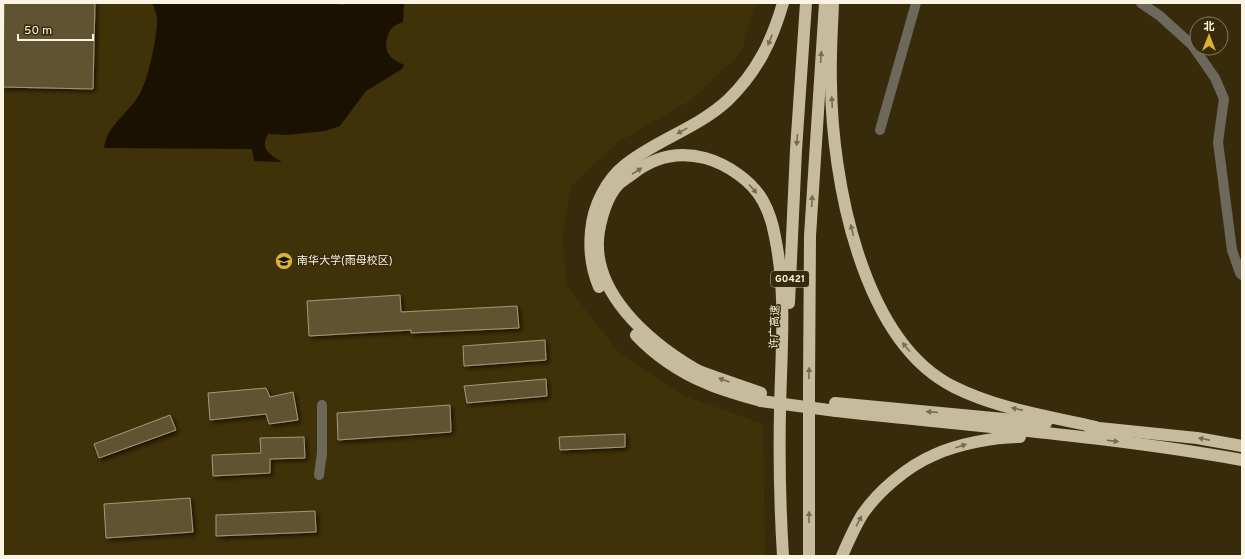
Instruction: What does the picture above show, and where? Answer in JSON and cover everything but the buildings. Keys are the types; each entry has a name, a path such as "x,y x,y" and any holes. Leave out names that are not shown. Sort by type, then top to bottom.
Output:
{"highway":[{"path":"783,3 769,44 754,71 728,100 702,120 643,153 625,165 606,185 598,202 591,221 589,244 591,266 599,286 610,306 638,337 666,360 706,383 761,397 1198,452 1242,460"},
{"name":"许广高速","path":"790,556 787,334 796,150 806,3"},
{"name":"G0421","path":"809,556 810,236 825,3"},
{"path":"833,3 831,84 835,150 843,197 855,242 873,295 887,322 905,348 926,369 953,387 994,404 1096,427"},
{"path":"761,397 697,370 671,353 644,332 620,306 605,280 599,261 598,240 601,219 608,201 618,185 634,172 652,161 672,155 693,155 714,160 748,182 763,201 772,225 779,255 782,308 780,413 783,556"},
{"path":"836,407 1096,427 1197,438 1242,446"},
{"path":"842,556 848,540 863,514 881,492 902,473 934,455 972,443 1012,436 1074,436"}],"street":[{"path":"880,130 916,3"},
{"path":"1141,3 1160,16 1192,46 1215,78 1224,98 1218,142 1232,250 1242,275"},
{"path":"319,475 322,453 322,405"}],"shaded area":[{"name":"南华大学(雨母校区)","path":"3,3 756,3 741,53 691,100 618,142 571,186 562,237 567,286 621,355 687,397 763,424 765,556 3,556"},
{"path":"152,3 327,3 343,5 346,3 404,3 403,22 395,25 392,29 388,35 386,46 391,57 404,65 402,69 366,91 340,126 325,131 287,135 268,134 265,148 270,154 282,162 254,161 252,149 104,148 113,126 139,95 146,79 152,57 157,25 157,18"}],"place":[{"name":"南华大学(雨母校区)","path":"284,261"}]}
